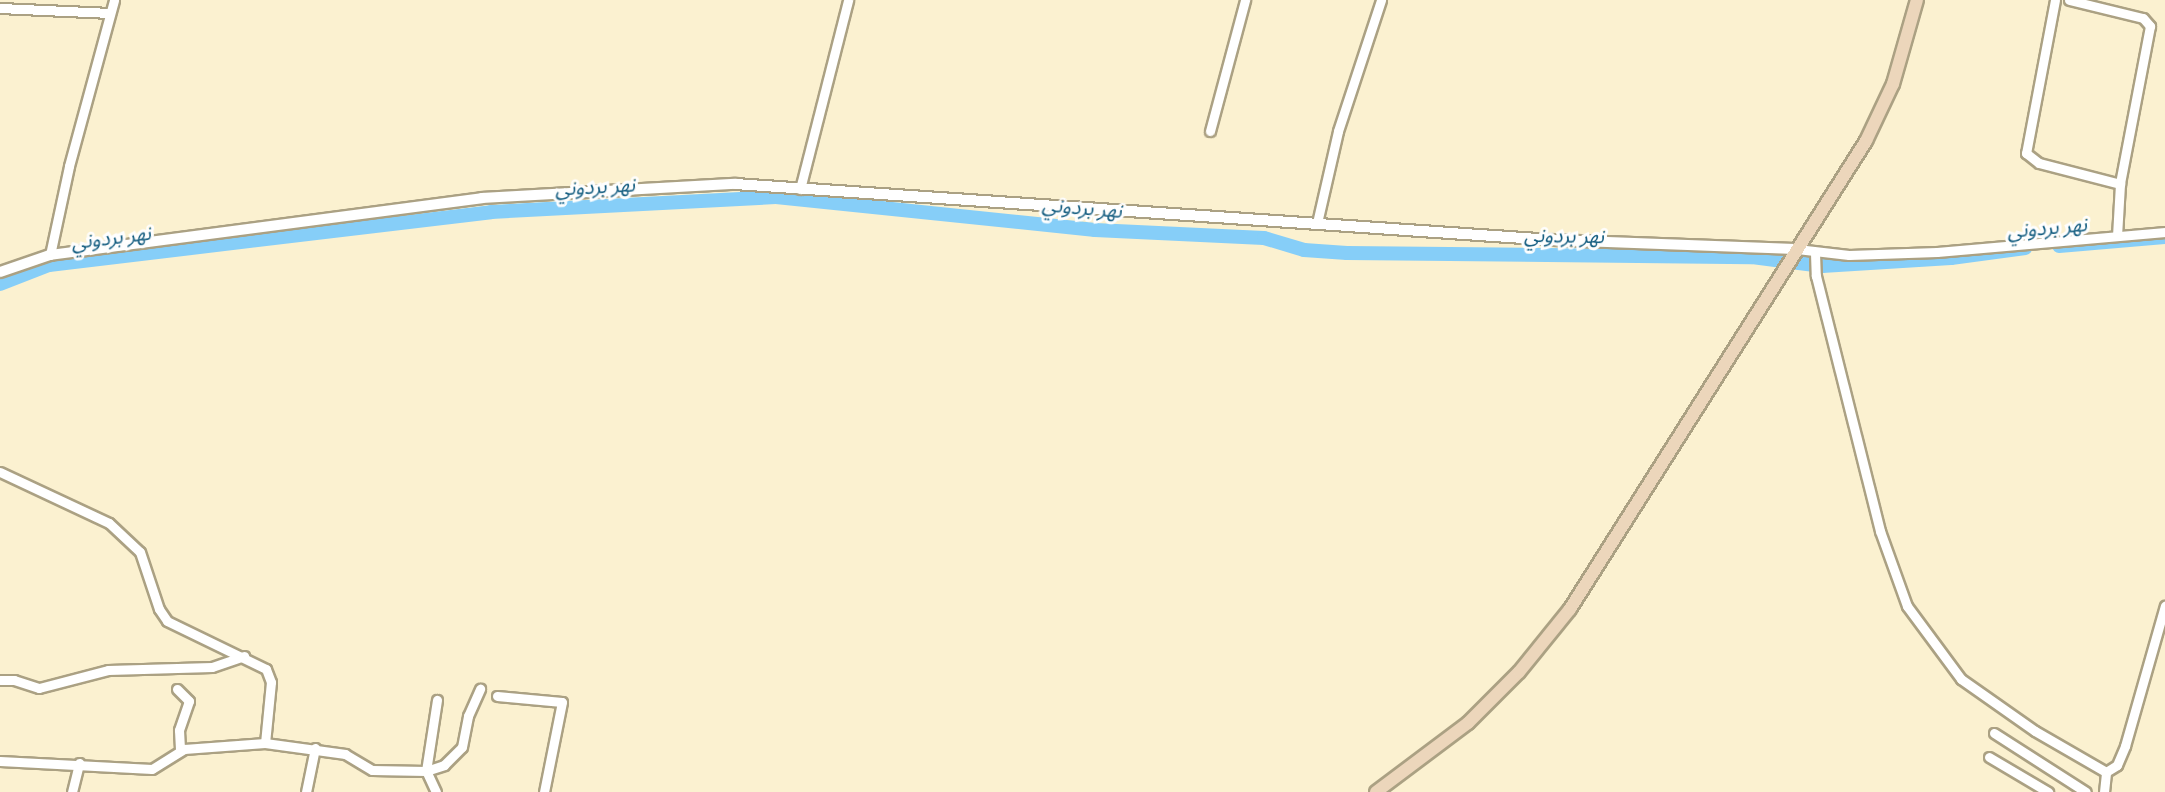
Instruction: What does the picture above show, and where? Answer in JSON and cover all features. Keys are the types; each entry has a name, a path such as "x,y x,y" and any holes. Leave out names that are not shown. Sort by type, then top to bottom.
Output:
{"main road":[{"path":"1376,792 1468,723 1550,637 1795,252 1881,112 1917,0"}],"street":[{"path":"50,255 114,0"},
{"path":"800,189 848,0"},
{"path":"1209,131 1245,0"},
{"path":"1317,223 1338,131 1381,0"},
{"path":"2055,0 2026,153 2039,163 2120,184"},
{"path":"2068,0 2143,18 2150,26 2120,184 2117,236"},
{"path":"0,8 110,13"},
{"path":"0,272 50,255 508,195 735,184 1696,248 1795,252 1815,258 1937,252 2165,232"},
{"path":"1815,258 1816,276 1880,531 1907,606 1961,679 2035,731 2106,772"},
{"path":"0,472 109,524 140,552 155,601 167,621 261,664 270,675 265,742"},
{"path":"2106,772 2117,765 2122,755 2165,606"},
{"path":"0,680 14,680 39,688 108,670 212,667 244,656"},
{"path":"177,689 189,701 179,730 180,751"},
{"path":"0,761 79,763 152,769 180,751 265,742 345,754 372,770 426,771 444,765 462,747 468,716 480,689"},
{"path":"497,696 562,702 544,792"},
{"path":"436,792 426,771 437,700"},
{"path":"1994,733 2086,792"},
{"path":"306,792 315,748"},
{"path":"1989,757 2048,792"},
{"path":"72,792 79,763"},
{"path":"2104,792 2106,772"}],"waterway":[{"name":"نهر بردوني","path":"0,284 49,265 491,212 776,197 1095,230 1264,238 1304,250 1347,253 1752,257 1822,266 1951,258 2025,248"},
{"name":"نهر بردوني","path":"2059,246 2165,237"}]}
